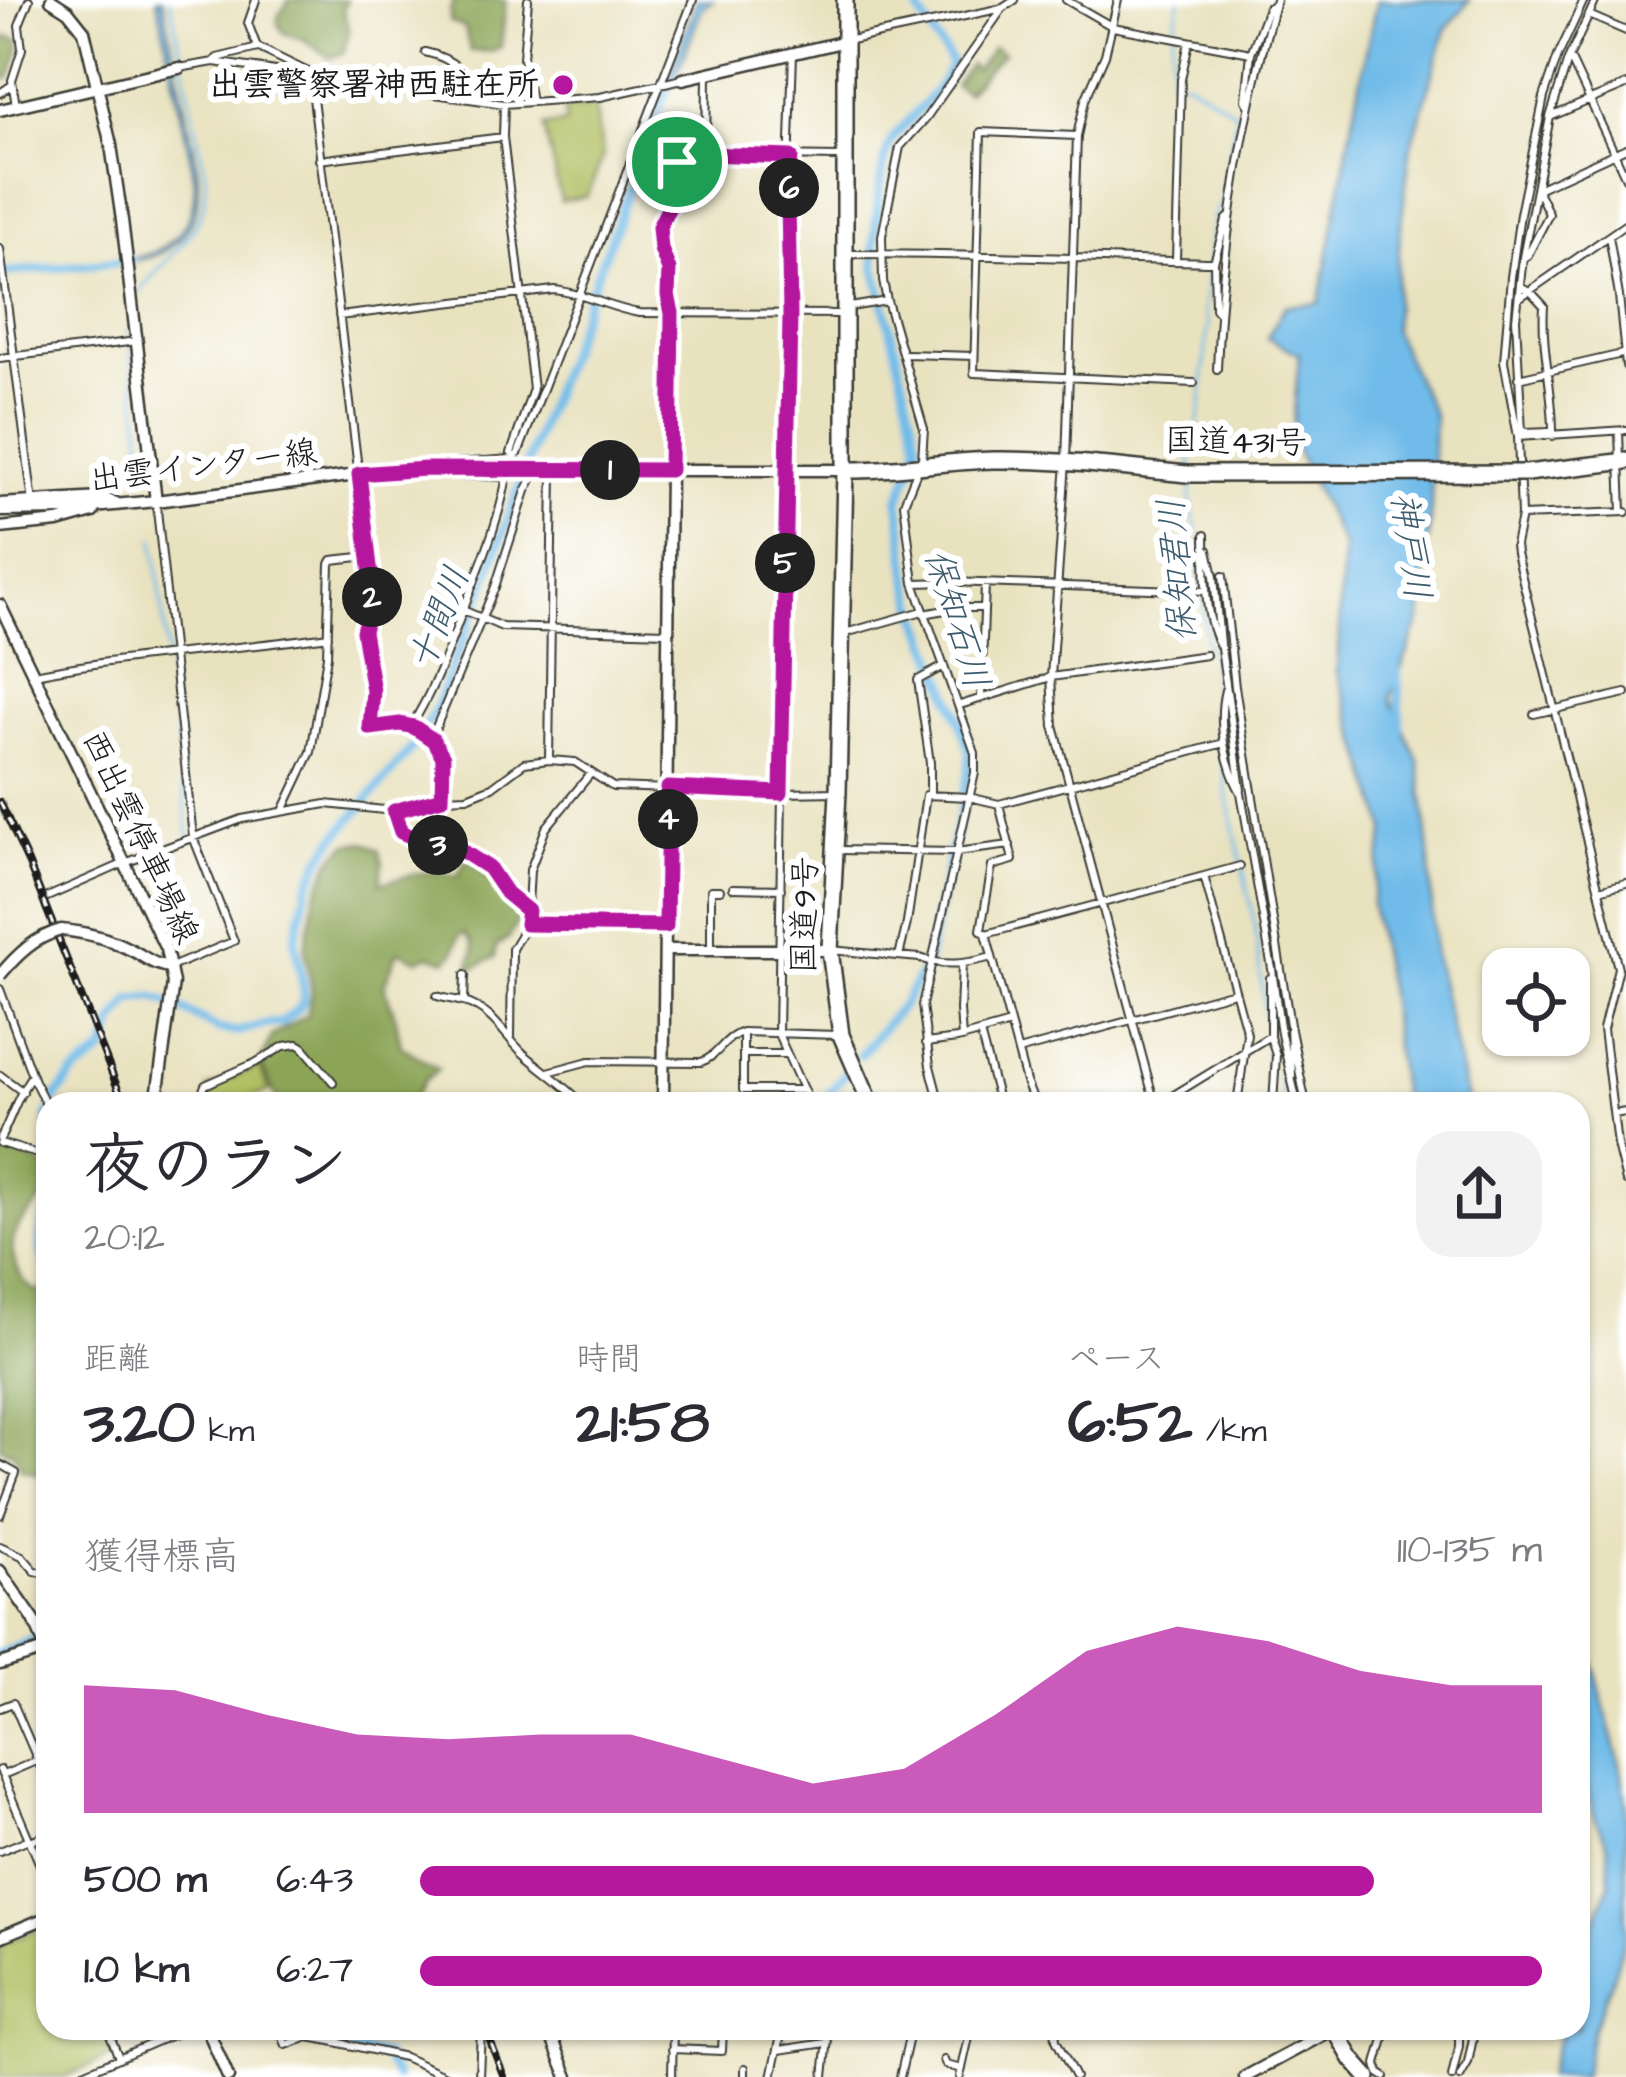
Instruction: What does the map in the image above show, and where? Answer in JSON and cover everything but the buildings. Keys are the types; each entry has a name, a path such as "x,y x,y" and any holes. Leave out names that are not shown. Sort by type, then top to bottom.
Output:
{"highway":[{"name":"国道9号","path":"845,0 845,470 830,950 841,1035 866,1092"},
{"name":"国道431号","path":"845,470 986,460 1066,461 1188,474 1527,472 1623,461"},
{"path":"1342,2040 1363,2075"}],"street":[{"path":"16,106 13,75 22,49 19,25 29,0"},
{"path":"0,975 30,945 61,931 128,948 157,966 171,967 235,940 193,838 115,168 81,25 51,0"},
{"path":"256,0 248,26 258,48"},
{"path":"528,0 523,58 531,101"},
{"path":"455,465 518,454 693,0"},
{"path":"937,1092 922,1005 976,753 914,583 904,503 925,443 924,429 887,301 881,253 900,147 926,118 1003,8 1015,0"},
{"path":"1066,0 1113,27 1251,53"},
{"path":"1118,0 1106,55 1085,100 1077,136 1066,461 1051,677 1054,726 1068,785 1153,1092"},
{"path":"1585,0 1544,97 1520,214 1504,361 1518,437 1521,516 1516,553 1618,968 1604,1029 1617,1145 1626,1179"},
{"path":"1521,516 1624,512 1622,431 1522,432 1518,378 1516,320 1523,257 1550,116 1568,60 1596,0"},
{"path":"1250,108 1246,100 1251,53 1268,8 1275,2"},
{"path":"1216,369 1232,214 1275,2"},
{"path":"0,110 214,62 505,104 600,97 1003,8"},
{"path":"1588,15 1626,31"},
{"path":"1176,261 1181,79 1190,43"},
{"path":"214,62 258,48 310,75 373,592 363,631 373,691 370,728 400,724 430,738 443,757 442,798"},
{"path":"425,52 451,60 480,100"},
{"path":"743,1033 743,1090 804,1090 778,1034 793,53"},
{"path":"1568,60 1626,178"},
{"path":"706,73 706,154"},
{"path":"0,93 13,85"},
{"path":"1550,116 1626,85"},
{"path":"488,460 513,449 533,389 503,137 505,104"},
{"path":"1077,136 980,132 974,374 1194,383"},
{"path":"320,160 503,137"},
{"path":"1537,189 1626,148"},
{"path":"663,1092 672,313 659,227 670,205 673,167 680,158 706,154 845,157"},
{"path":"1523,257 1549,214 1537,189"},
{"path":"1219,312 1215,309 1214,262 1232,214"},
{"path":"1519,298 1626,224"},
{"path":"1609,236 1626,366"},
{"path":"0,249 33,503"},
{"path":"846,254 1214,262"},
{"path":"1520,286 1544,306 1541,325 1553,433"},
{"path":"339,316 554,290 639,313 790,315 846,311 887,301"},
{"path":"0,358 136,341"},
{"path":"904,353 974,356"},
{"path":"1518,378 1625,354"},
{"path":"1518,437 1553,433"},
{"name":"出雲インター線","path":"0,507 117,505 425,469 845,470"},
{"path":"430,738 481,618 535,470"},
{"path":"549,760 554,470"},
{"path":"454,475 501,477 508,471"},
{"path":"412,727 464,611 508,471"},
{"path":"0,507 101,498 117,505"},
{"path":"0,528 58,522 117,505"},
{"path":"1220,648 1206,591 1204,535 1214,576 1241,794 1294,1092"},
{"path":"283,811 310,752 328,636 332,560 369,556"},
{"path":"1223,576 1241,728 1298,1092"},
{"path":"914,583 1206,591"},
{"path":"981,697 985,583"},
{"name":"西出雲停車場線","path":"0,605 166,949 173,983 158,1092"},
{"path":"839,634 923,613 983,608"},
{"path":"464,611 502,627 667,632"},
{"path":"34,674 328,636"},
{"path":"960,705 1051,677 1206,655"},
{"path":"930,795 918,680 944,666"},
{"path":"1226,689 1222,698 1224,743 1241,794"},
{"path":"1534,713 1626,693"},
{"path":"898,956 926,795 999,804 1224,743"},
{"path":"45,898 242,819 326,804 394,811 442,798 478,795 524,763 575,762 613,787 838,792"},
{"path":"511,1037 512,949 526,924 530,870 546,827 591,773"},
{"path":"999,804 1013,860 992,866 981,930 1031,1092"},
{"path":"394,811 401,832 477,860 528,911"},
{"path":"836,850 956,852 1010,845"},
{"path":"986,934 1240,866"},
{"path":"1204,876 1247,1034 1239,1092"},
{"path":"1599,890 1626,883"},
{"path":"733,888 781,889"},
{"path":"711,950 711,890 720,890"},
{"path":"526,924 666,926"},
{"path":"666,950 830,950 962,965 992,957"},
{"path":"962,965 962,1038"},
{"path":"1272,969 1274,1092"},
{"path":"464,1002 465,975"},
{"path":"0,989 40,1092"},
{"path":"1018,1051 1234,992"},
{"path":"437,995 471,1003 570,1092"},
{"path":"926,1042 962,1038 1010,1024"},
{"path":"1289,1024 1295,1092"},
{"path":"548,1072 589,1061 701,1062 714,1058 733,1035 743,1033 841,1035"},
{"path":"980,1033 996,1092"},
{"path":"1177,1092 1270,1036"},
{"path":"202,1092 205,1085 284,1046 298,1044 333,1082"},
{"path":"743,1054 787,1054"},
{"path":"0,1075 22,1092"},
{"path":"32,1075 0,1141 36,1152"},
{"path":"1614,1114 1626,1112"},
{"path":"0,1464 16,1473 0,1515"},
{"path":"0,1546 22,1556 36,1571"},
{"path":"0,1571 36,1625"},
{"path":"0,1664 36,1651"},
{"path":"0,1708 13,1703 36,1755"},
{"path":"36,1761 1,1774 36,1855"},
{"path":"0,1851 36,1838"},
{"path":"0,1937 36,1922"},
{"path":"112,2040 119,2058"},
{"path":"74,2077 160,2040"},
{"path":"212,2040 228,2077"},
{"path":"325,2040 404,2057 448,2077"},
{"path":"479,2077 481,2040"},
{"path":"553,2040 568,2077"},
{"path":"672,2040 672,2077"},
{"path":"672,2050 722,2051 722,2040"},
{"path":"772,2077 778,2040"},
{"path":"824,2077 827,2040"},
{"path":"900,2077 908,2040"},
{"path":"944,2060 961,2073 968,2040"},
{"path":"1056,2040 1075,2077"},
{"path":"1245,2077 1313,2040"},
{"path":"1384,2040 1377,2064 1385,2077"},
{"path":"1456,2077 1460,2040"},
{"path":"1456,2077 1468,2063 1473,2040"},
{"path":"779,2050 826,2043"}],"green space":[{"path":"288,0 347,0 343,8 349,33 343,53 330,58 303,39 284,33 278,18"},
{"path":"454,0 506,0 501,47 470,51 465,28 450,22"},
{"path":"9,37 20,46 9,79 0,78 0,39"},
{"path":"993,47 1003,53 966,93 955,85 970,65 976,70"},
{"path":"595,106 603,156 587,196 561,201 544,127 566,123 564,109"},
{"path":"365,842 379,850 383,863 380,883 427,872 458,876 465,860 483,872 521,915 509,938 496,946 495,957 472,969 473,945 464,933 447,961 429,955 418,960 398,951 384,985 401,1046 438,1069 417,1092 273,1092 260,1063 272,1036 307,1015 312,991 305,949 316,893 332,859 348,844"},
{"path":"259,1066 269,1091 210,1092 208,1088"},
{"path":"0,1153 36,1163 36,1207 15,1233 13,1249 24,1281 36,1292 36,1473 21,1469 14,1453 0,1448"},
{"path":"36,1930 36,2040 108,2040 115,2055 64,2077 0,2077 0,1944"}],"water":[{"path":"157,0 163,0 196,160 198,192 190,223 176,243 131,261 173,240 189,216 195,186"},
{"path":"697,0 713,0 702,9 675,79 668,81"},
{"path":"1377,0 1470,0 1446,30 1410,151 1400,234 1393,330 1434,416 1421,618 1390,698 1419,762 1434,955 1465,1092 1401,1092 1371,904 1386,829 1337,672 1343,547 1292,441 1299,354 1267,338 1285,306 1319,303"},
{"path":"1590,1651 1626,1801 1626,1934 1593,2027 1583,2077 1547,2077 1558,2040 1590,2040 1590,1934 1610,1883 1608,1846 1590,1800"}],"waterway":[{"path":"137,296 185,241 202,212 205,194 205,172 170,0"},
{"name":"保知石川","path":"860,1055 903,1004 925,967 970,752 909,580 899,500 918,442 875,265 879,199 889,146 952,64 912,0"},
{"name":"保知君川","path":"1180,0 1171,80 1187,81 1237,113 1221,203 1214,215 1201,409 1191,470"},
{"name":"十間川","path":"60,1092 73,1075 105,1051 113,1025 131,1000 152,997 218,1029 237,1032 281,1023 299,1008 304,991 295,940 307,888 336,837 417,742 434,712 671,78"},
{"path":"0,273 132,260"},
{"path":"128,328 146,474"},
{"name":"保知君川","path":"1191,480 1213,697 1228,800 1255,925 1267,1032"},
{"path":"154,539 189,837"},
{"name":"神戸川","path":"1397,669 1401,730"},
{"name":"保知石川","path":"830,1092 849,1068"},
{"name":"保知君川","path":"1278,1070 1282,1092"},
{"name":"十間川","path":"0,1654 36,1638"},
{"name":"保知石川","path":"325,2040 385,2056 396,2077"}],"railway":[{"path":"0,802 119,1092"},
{"path":"490,2040 504,2077"}],"place":[{"name":"出雲警察署神西駐在所","path":"563,85"}],"route":[{"path":"706,154 791,157 781,793 668,788 666,926 526,924 528,911 506,893 489,868 464,852 423,842 397,826 394,811 442,798 443,757 433,740 414,727 370,728 373,691 363,631 373,592 359,474 425,469 670,470 672,313 668,263 658,238 670,205 677,162 706,154"}]}
